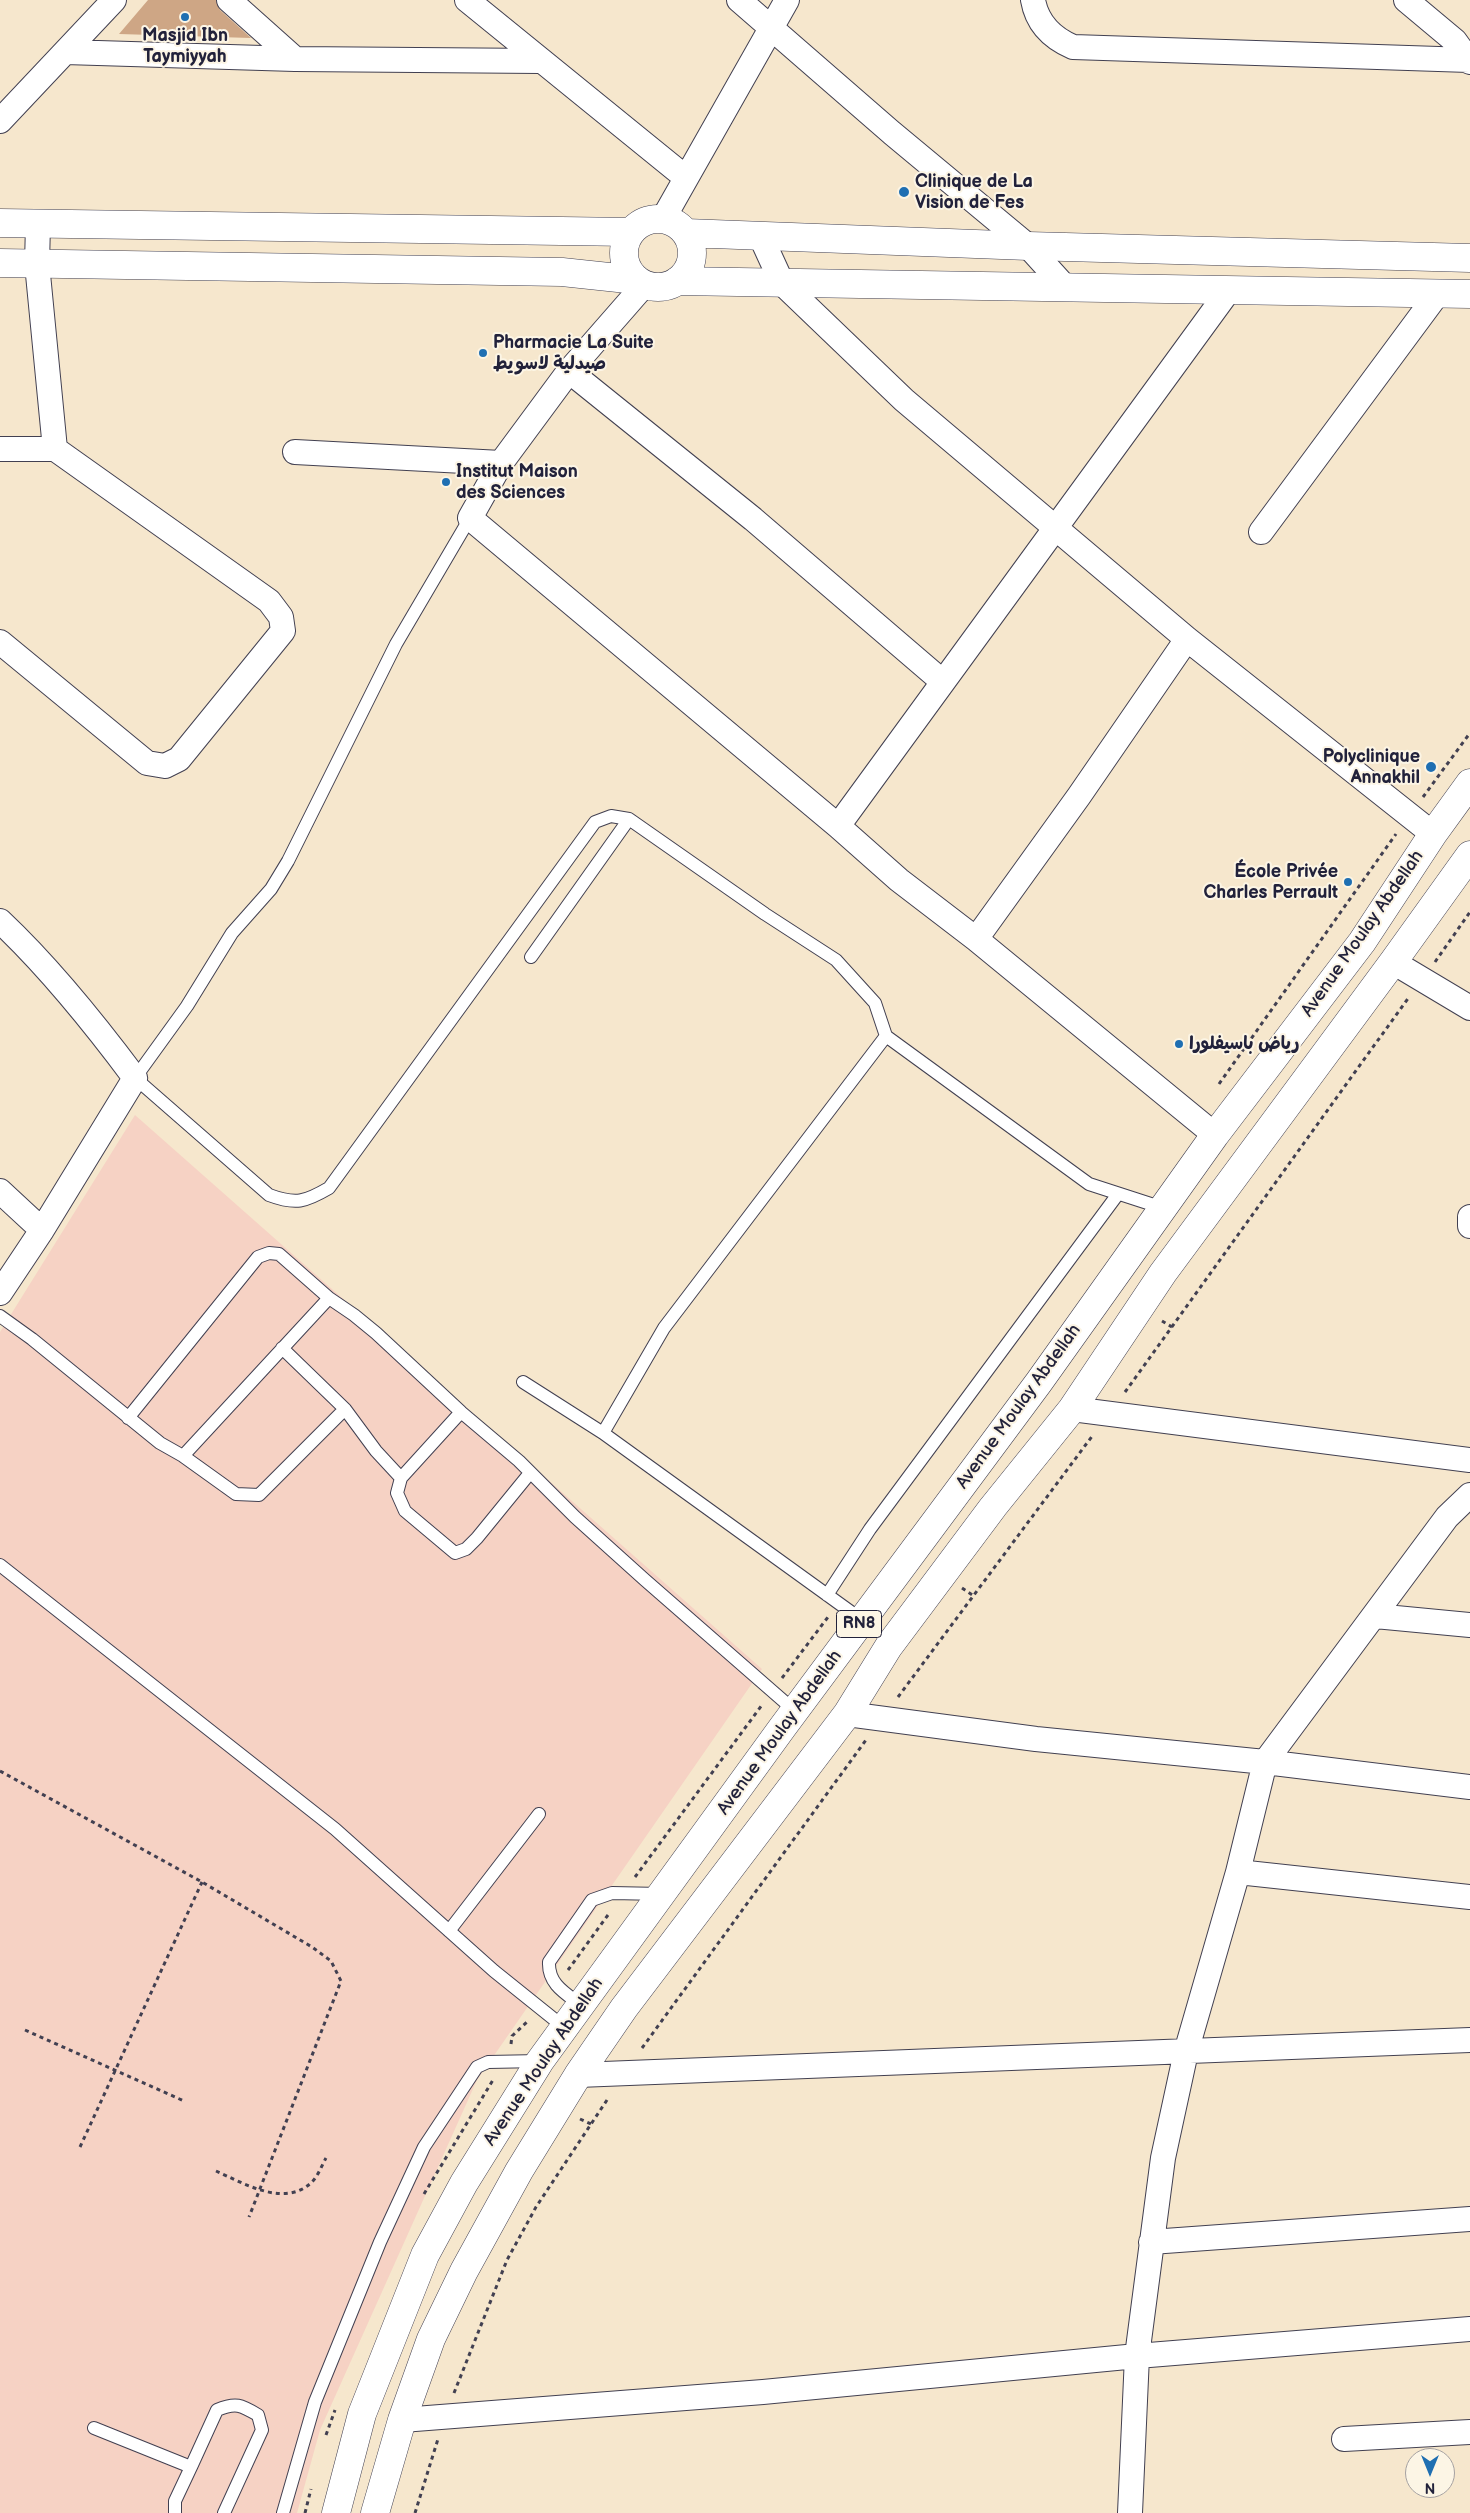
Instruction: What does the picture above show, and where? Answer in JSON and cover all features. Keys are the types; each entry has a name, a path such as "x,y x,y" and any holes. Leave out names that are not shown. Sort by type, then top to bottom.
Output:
{"main road":[{"path":"641,282 626,266 624,248 631,232 646,221 761,237 1028,246 1470,255"},
{"path":"0,223 631,232"},
{"path":"674,226 692,250 689,267 677,281"},
{"path":"0,263 562,272 662,286 677,281 1470,294"},
{"name":"Avenue Moulay Abdellah","path":"336,2513 362,2414 425,2255 464,2183 540,2061 795,1710 1039,1382 1216,1135 1362,942 1433,834 1470,783"},
{"name":"Avenue Moulay Abdellah","path":"375,2513 402,2420 432,2339 464,2271 519,2171 578,2075 642,1984 847,1714 890,1646 993,1507 1072,1408 1163,1273 1394,962 1470,855"}],"street":[{"path":"0,121 114,0"},
{"path":"229,0 295,59"},
{"path":"467,0 685,177"},
{"path":"739,0 771,25 892,133 1028,246 1066,288"},
{"path":"674,226 685,177 787,0"},
{"path":"1033,0 1039,22 1058,40 1073,47 1469,61"},
{"path":"1406,0 1455,41 1469,61"},
{"path":"65,52 295,59 540,61"},
{"path":"38,224 37,264 55,449"},
{"path":"761,237 782,283 904,400 1187,639 1433,834"},
{"path":"641,282 569,371 501,463 470,518 838,826 899,880 976,939 1216,1135"},
{"path":"838,826 1229,290"},
{"path":"1261,532 1438,293"},
{"path":"569,371 753,519 942,682"},
{"path":"0,449 55,449 269,601 281,616 283,631 179,759 165,766 147,763 0,642"},
{"path":"295,452 501,463"},
{"path":"976,939 1079,796 1187,639"},
{"path":"0,921 20,940 103,1034 136,1078 42,1230 0,1293"},
{"path":"1394,962 1470,1008"},
{"path":"0,1192 42,1230"},
{"path":"1470,1217 1470,1226"},
{"path":"1072,1408 1470,1460"},
{"path":"1130,2513 1136,2356 1163,2158 1186,2052 1238,1872 1265,1762 1447,1518 1470,1495"},
{"path":"1375,1616 1470,1624"},
{"path":"847,1714 1036,1739 1265,1762 1470,1787"},
{"path":"1238,1872 1470,1897"},
{"path":"578,2075 1470,2040"},
{"path":"1151,2242 1470,2219"},
{"path":"402,2420 763,2392 1136,2356 1470,2329"},
{"path":"1344,2439 1470,2432"}],"lane":[{"path":"470,518 396,644 288,860 271,889 232,934 187,1006 136,1078 269,1195 288,1202 312,1198 330,1188 595,822 611,816 629,820 765,914 836,960 875,1003 886,1036 1089,1184 1163,1208"},
{"path":"532,957 629,820"},
{"path":"603,1434 664,1328 886,1036"},
{"path":"828,1595 870,1529 1118,1194"},
{"path":"128,1418 258,1257 269,1253 279,1254 328,1298 354,1314 460,1412 530,1473 631,1568 795,1710"},
{"path":"183,1456 328,1298"},
{"path":"0,1316 32,1339 160,1443 183,1456 236,1494 259,1495 344,1408"},
{"path":"282,1348 344,1408 376,1451 401,1478"},
{"path":"522,1382 603,1434 862,1620"},
{"path":"460,1412 401,1478 397,1493 405,1511 455,1553 466,1549 477,1538 530,1473"},
{"path":"0,1565 335,1830 494,1971 565,2028"},
{"path":"449,1931 538,1814"},
{"path":"581,2005 556,1986 548,1973 549,1962 592,1900 612,1893 663,1894"},
{"path":"282,2513 315,2402 327,2371 380,2242 424,2147 476,2067 488,2062 540,2061"},
{"path":"175,2513 175,2501 217,2410 231,2404 243,2406 258,2415 262,2430 224,2513"},
{"path":"94,2428 191,2467"}],"path":[{"path":"415,2513 444,2416 506,2260 536,2207 624,2073 882,1718 1109,1414 1470,912"},
{"path":"0,1771 202,1882 312,1947 331,1961 341,1981 249,2217"},
{"path":"80,2147 202,1882"},
{"path":"25,2030 184,2101"},
{"path":"216,2171 260,2191 292,2194 313,2181 326,2158"}],"shaded area":[{"path":"135,1115 762,1669 477,2080 320,2430 297,2513 0,2513 0,1332"}],"building":[{"name":"Masjid Ibn Taymiyyah","path":"148,0 216,0 220,10 251,38 119,34"}],"place":[{"name":"Masjid Ibn Taymiyyah","path":"185,17"},
{"name":"Clinique de La Vision de Fes","path":"904,192"},
{"name":"Pharmacie La Suite صيدلية لاسويط","path":"483,353"},
{"name":"Institut Maison des Sciences","path":"446,482"},
{"name":"Polyclinique Annakhil","path":"1431,767"},
{"name":"École Privée Charles Perrault","path":"1348,882"},
{"name":"رياض باسيفلورا","path":"1179,1044"}]}
